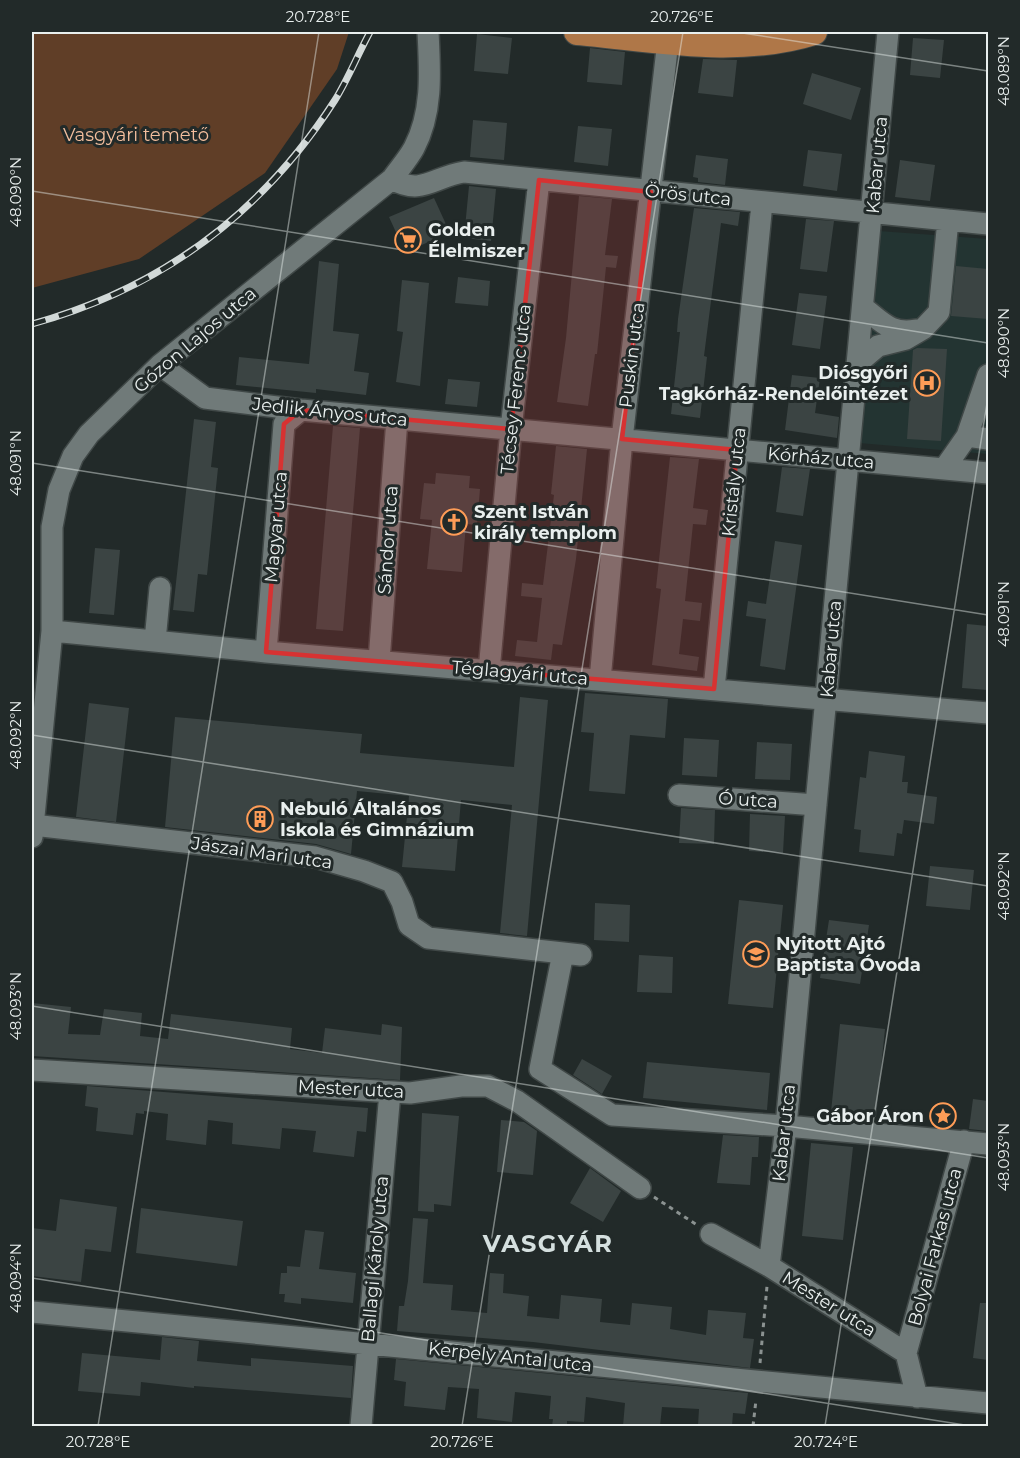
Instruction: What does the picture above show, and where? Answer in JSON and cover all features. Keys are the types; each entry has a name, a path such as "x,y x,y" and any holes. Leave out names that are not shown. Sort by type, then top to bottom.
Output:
{"main road":[{"path":"577,32 668,36 711,45 754,45 788,40 814,32"}],"street":[{"name":"Gózon Lajos utca","path":"32,831 36,758 52,631 51,527 59,490 73,456 89,434 160,365 392,179 414,148 425,118 430,81 428,32"},
{"name":"Kabar utca","path":"769,1266 786,1126 873,213 888,32"},
{"name":"Puskin utca","path":"600,680 622,440 668,36"},
{"name":"Örös utca","path":"392,179 407,187 416,188 446,175 464,172 988,224"},
{"name":"Técsey Ferenc utca","path":"489,671 511,429 539,180"},
{"name":"Kristály utca","path":"714,689 762,202"},
{"path":"858,363 878,346 906,339 923,329 939,312 948,220"},
{"path":"864,308 887,327 903,333 923,329"},
{"name":"Jedlik Ányos utca","path":"160,365 205,398 301,410 511,429"},
{"path":"944,469 982,416 988,375"},
{"name":"Magyar utca","path":"266,652 284,424 301,410"},
{"name":"Sándor utca","path":"379,661 397,419"},
{"name":"Kórház utca","path":"511,429 988,473"},
{"path":"967,436 988,438"},
{"path":"155,641 160,588"},
{"name":"Téglagyári utca","path":"52,631 266,652 988,713"},
{"name":"Ó utca","path":"679,795 816,805"},
{"name":"Jászai Mari utca","path":"32,831 315,857 364,871 392,882 409,925 428,938 572,954 540,1069 612,1115 786,1126"},
{"name":"Mester utca","path":"32,1070 410,1093 461,1086 488,1086 517,1101 640,1188"},
{"name":"Ballagi Károly utca","path":"361,1426 390,1092"},
{"path":"786,1126 988,1143"},
{"name":"Bolyai Farkas utca","path":"906,1353 964,1142"},
{"name":"Mester utca","path":"711,1234 769,1266 906,1353"},
{"name":"Kerpely Antal utca","path":"32,1312 988,1403"},
{"path":"906,1353 918,1397"}],"path":[{"path":"640,1188 711,1234"},
{"path":"753,1426 769,1266"}],"highlighted area":[{"path":"539,180 651,192 622,439 737,450 714,689 266,652 284,424 301,410 511,429"}],"shaded area":[{"name":"Diósgyőri Tagkórház-Rendelőintézet","path":"879,231 988,239 988,454 859,443"}],"green space":[{"name":"Vasgyári temető","path":"32,32 349,32 337,69 265,173 139,259 32,288"}],"building":[{"path":"477,34 512,38 508,74 474,71"},
{"path":"913,38 944,40 940,78 910,75"},
{"path":"590,48 625,52 622,85 587,82"},
{"path":"703,59 737,60 733,97 698,93"},
{"path":"812,73 861,88 851,120 803,104"},
{"path":"473,120 507,123 504,160 470,157"},
{"path":"578,126 612,129 608,166 574,162"},
{"path":"808,150 842,154 837,191 803,186"},
{"path":"696,155 728,159 725,185 698,182 698,178 693,177"},
{"path":"900,160 935,165 930,201 895,197"},
{"path":"469,186 496,189 491,241 464,238"},
{"path":"579,196 612,199 605,255 618,256 616,268 606,267 597,354 595,354 588,406 557,402 566,338"},
{"path":"434,198 450,233 405,252 389,217"},
{"path":"694,208 740,212 738,226 721,223 704,356 707,357 700,418 671,414 680,332 677,332 678,319"},
{"path":"806,219 834,221 827,272 800,269"},
{"path":"319,261 339,264 333,331 359,334 354,371 369,373 366,395 316,389 316,393 236,385 239,357 309,364"},
{"path":"956,266 988,269 988,319 951,316"},
{"path":"458,277 490,281 488,306 455,303"},
{"path":"402,280 429,283 420,386 396,382 403,332 397,331"},
{"path":"799,293 827,296 820,349 792,345"},
{"path":"917,348 947,349 941,441 907,439 913,350"},
{"path":"792,375 820,378 815,413 839,417 837,438 785,430"},
{"path":"448,379 480,382 477,407 445,404"},
{"path":"194,419 216,422 211,467 218,468 207,575 198,574 194,612 173,610"},
{"path":"333,426 360,428 343,631 316,629"},
{"path":"556,446 587,449 576,559 562,645 553,644 551,660 515,656 517,640 537,642 542,598 521,596 522,583 543,585 554,495 551,494"},
{"path":"670,457 699,459 693,508 708,510 706,525 693,524 685,601 702,603 700,621 683,619 679,654 699,657 697,671 652,665 661,589 656,588"},
{"path":"782,467 810,469 803,516 776,512"},
{"name":"Szent István király templom","path":"436,473 470,476 469,488 480,489 477,525 466,524 462,572 427,569 432,520 420,519 424,483 435,484"},
{"path":"775,541 802,545 785,670 760,666 766,619 746,616 748,601 766,604"},
{"path":"95,548 120,550 114,615 89,613"},
{"path":"967,624 988,626 988,690 962,688"},
{"path":"585,693 668,699 665,738 630,735 625,794 589,791 594,733 581,732"},
{"name":"Nebuló Általános Iskola és Gimnázium","path":"520,697 548,700 527,936 500,933 512,805 461,800 455,871 402,867 409,796 357,791 351,854 316,844 165,827 175,717 362,734 360,753 514,767"},
{"path":"89,703 129,708 116,822 76,817"},
{"path":"684,738 719,740 717,777 682,775"},
{"path":"757,742 792,744 790,780 755,779"},
{"path":"869,751 905,756 902,782 908,782 907,793 937,797 934,824 904,820 902,834 897,833 894,856 859,852 861,830 854,829 860,777 866,778"},
{"path":"681,808 715,810 714,844 679,843"},
{"path":"750,814 785,816 783,853 749,851"},
{"path":"930,866 974,870 970,910 926,906"},
{"name":"Nyitott Ajtó Baptista Óvoda","path":"739,900 783,905 773,1008 728,1004"},
{"path":"595,903 630,905 629,942 594,940"},
{"path":"829,920 869,925 860,984 820,978"},
{"path":"639,955 673,957 672,993 637,992"},
{"path":"32,1003 71,1007 68,1034 100,1035 104,1009 142,1013 140,1036 168,1039 171,1014 292,1028 290,1049 322,1053 325,1028 381,1035 382,1024 402,1027 400,1080 32,1056"},
{"path":"840,1024 885,1029 876,1117 831,1112"},
{"path":"582,1059 612,1076 602,1094 573,1075"},
{"path":"647,1062 770,1073 767,1110 643,1098"},
{"path":"87,1086 368,1108 366,1132 357,1131 354,1157 313,1152 316,1131 282,1128 280,1149 232,1144 233,1123 208,1120 206,1145 166,1140 168,1114 144,1111 144,1114 136,1113 133,1135 96,1131 98,1108 85,1106"},
{"path":"973,1099 988,1101 988,1131 969,1129"},
{"path":"422,1113 459,1116 451,1206 434,1204 434,1212 418,1211"},
{"path":"501,1120 524,1122 537,1131 533,1175 497,1172"},
{"path":"723,1135 759,1137 758,1157 752,1157 750,1185 717,1183"},
{"path":"811,1143 853,1147 843,1240 802,1236"},
{"path":"590,1168 621,1191 603,1222 570,1203"},
{"path":"60,1199 117,1207 111,1252 85,1249 81,1282 32,1276 32,1228 56,1231"},
{"path":"141,1208 243,1221 237,1266 136,1253"},
{"path":"413,1218 428,1219 423,1283 453,1285 451,1310 487,1313 490,1273 504,1274 503,1293 529,1296 527,1316 559,1319 561,1295 602,1299 600,1322 630,1325 632,1303 672,1307 670,1329 706,1335 708,1310 746,1313 743,1338 754,1339 750,1368 533,1342 397,1331 399,1306 404,1306 408,1281"},
{"path":"305,1230 324,1232 319,1269 356,1273 353,1303 301,1298 301,1304 284,1302 285,1294 279,1294 281,1273 287,1273 287,1266 300,1267"},
{"path":"980,1303 988,1303 988,1360 973,1358"},
{"path":"162,1337 199,1341 197,1361 251,1366 251,1358 353,1366 351,1398 194,1386 194,1388 141,1382 140,1396 78,1391 82,1353 160,1360"},
{"path":"396,1359 748,1393 745,1414 733,1413 732,1426 698,1426 699,1409 662,1407 660,1426 623,1426 625,1403 586,1397 584,1422 567,1421 567,1426 552,1426 553,1419 549,1419 551,1396 515,1392 512,1422 477,1418 479,1389 448,1387 445,1410 404,1406 406,1382 394,1380"}],"railway":[{"path":"32,324 79,309 124,290 166,267 205,241 241,211 275,178 306,141 340,92 370,32"}],"place":[{"name":"Golden Élelmiszer","path":"408,240"},
{"name":"Diósgyőri Tagkórház-Rendelőintézet","path":"927,383"},
{"name":"Szent István király templom","path":"454,522"},
{"name":"Nebuló Általános Iskola és Gimnázium","path":"260,819"},
{"name":"Nyitott Ajtó Baptista Óvoda","path":"756,954"},
{"name":"Gábor Áron","path":"943,1116"}],"district":[{"name":"VASGYÁR","path":"548,1243"}]}
